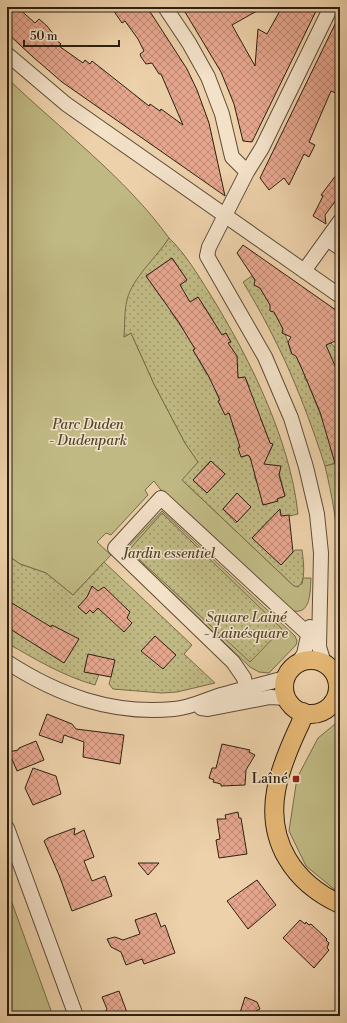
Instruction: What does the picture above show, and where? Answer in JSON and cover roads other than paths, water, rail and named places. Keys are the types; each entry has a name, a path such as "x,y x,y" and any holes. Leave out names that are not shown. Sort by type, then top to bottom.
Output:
{"main road":[{"path":"306,660 315,660 324,663 332,670 338,686 333,701 323,710 311,714 296,709 286,698 284,688 285,678 290,669 298,663 306,660"},
{"path":"303,712 301,722 279,779 274,810 275,823 283,851 299,876 316,891 340,904"}],"street":[{"path":"165,7 189,43 208,77 222,114 232,157 247,172"},
{"path":"324,663 319,647 321,553 317,514 306,467 291,418 266,357 207,256 209,247 247,172 262,148 331,7"},
{"path":"7,54 66,104 340,296"},
{"path":"304,271 340,221"},
{"path":"327,239 340,248"},
{"path":"247,694 241,672 233,662 115,548 161,498 308,634"},
{"path":"298,663 304,654 320,590"},
{"path":"7,662 42,684 79,698 110,706 138,708 173,709 189,707 208,709 285,678"},
{"path":"247,694 286,698"},
{"path":"7,828 76,1016"}],"place":[{"name":"Laîné","path":"296,779"}],"park label":[{"name":"Parc Duden - Dudenpark","path":"88,434"},
{"name":"Jardin essentiel","path":"169,554"},
{"name":"Square Lainé - Lainésquare","path":"246,626"}]}
